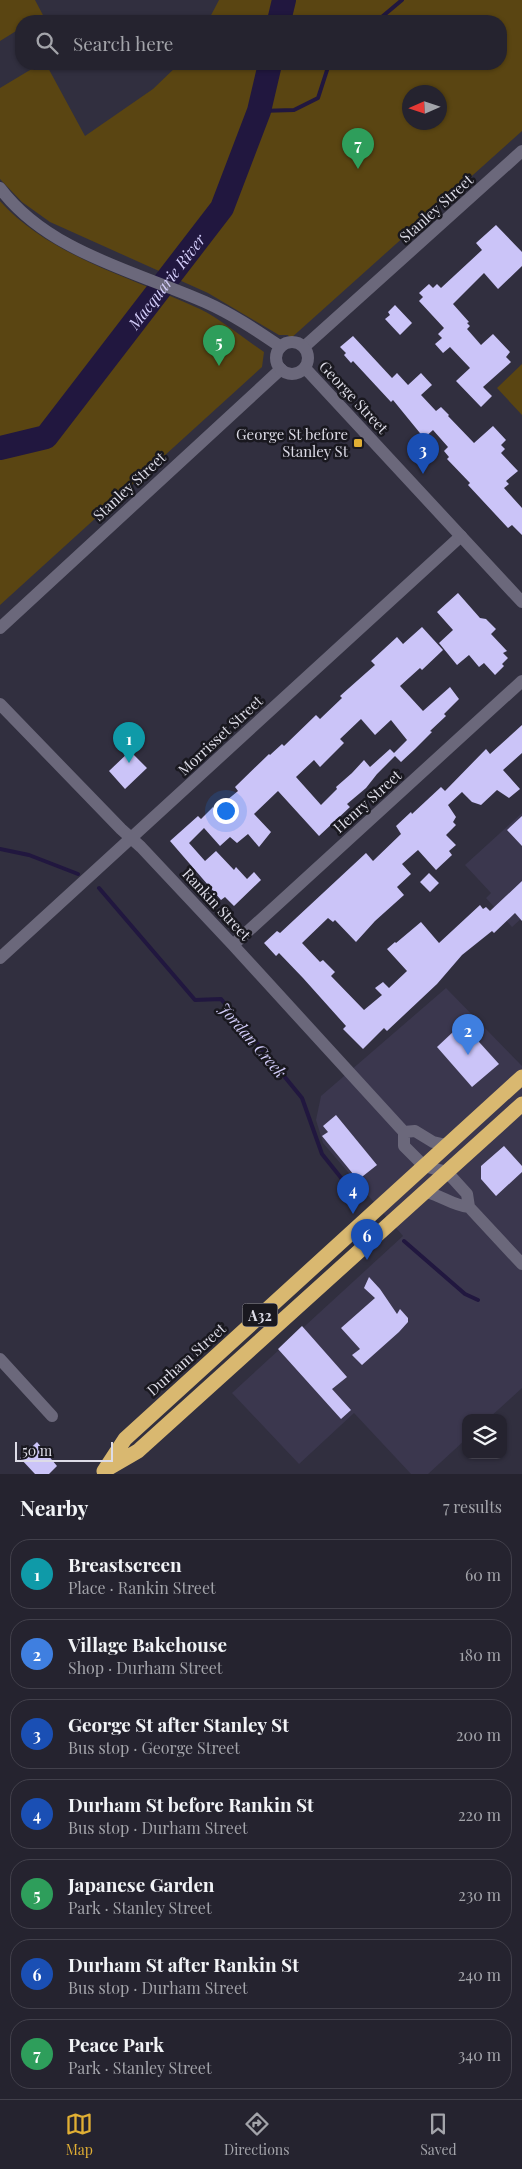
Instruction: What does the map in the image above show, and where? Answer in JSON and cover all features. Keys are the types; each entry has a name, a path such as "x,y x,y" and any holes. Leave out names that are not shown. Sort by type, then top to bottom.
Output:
{"highway":[{"name":"Durham Street","path":"105,1473 125,1438 522,1076"},
{"name":"Durham Street","path":"105,1473 138,1451 522,1104"}],"street":[{"name":"Stanley Street","path":"304,347 522,151"},
{"path":"0,188 20,210 51,233 88,254 232,316 281,347"},
{"path":"290,342 295,342 304,347 308,355 305,368 296,374 285,372 281,369 276,360 281,347 290,342"},
{"name":"George Street","path":"305,368 522,602"},
{"name":"Stanley Street","path":"0,628 281,369"},
{"name":"Morrisset Street","path":"0,958 461,536"},
{"name":"Henry Street","path":"233,945 522,681"},
{"name":"Rankin Street","path":"0,704 132,838 233,945 404,1132 404,1146 424,1166"},
{"path":"404,1132 415,1131 432,1142 446,1145"},
{"path":"424,1166 447,1172 467,1194 469,1206 522,1264"},
{"path":"426,1192 439,1195 454,1206 469,1206"},
{"path":"0,1359 52,1416"}],"shaded area":[{"path":"0,0 35,0 43,15 15,15 15,32 0,41"},
{"path":"219,0 522,0 522,131 290,339 288,335 279,335 208,293 50,222 22,202 0,179 0,88 30,70 49,70 85,136 153,89 173,70 507,70 507,15 211,15"},
{"path":"0,201 20,220 68,252 208,313 264,352 262,367 0,605"},
{"path":"522,364 522,415 497,388"},
{"path":"522,813 522,918 512,927 486,898 491,893 465,865"},
{"path":"446,988 522,1066 522,1388 493,1414 462,1414 462,1443 428,1474 411,1474 354,1413 299,1464 232,1393 403,1236 323,1143 316,1120 321,1096"}],"building":[{"path":"496,225 522,252 522,266 498,289 484,273 453,304 469,322 467,323 470,326 467,329 481,345 493,334 510,352 506,357 511,362 483,387 492,396 481,407 456,381 470,368 450,347 443,353 435,344 442,338 438,334 444,328 419,301 423,297 419,293 429,284 433,288 437,284 441,288 482,250 476,243"},
{"path":"395,305 412,323 400,335 385,319 390,315 388,312"},
{"path":"353,336 392,378 397,373 408,385 421,373 432,385 421,395 436,411 441,407 474,443 493,426 506,440 501,445 505,449 501,453 518,471 506,481 509,484 504,488 522,508 522,535 512,525 508,528 468,485 470,483 447,459 449,457 444,451 448,447 433,430 424,438 393,400 391,402 353,361 351,363 344,355 346,353 340,347"},
{"path":"458,593 480,618 486,619 496,629 491,634 507,651 503,653 508,658 502,664 504,666 495,675 484,663 479,667 469,655 457,665 439,643 453,630 437,612"},
{"path":"422,627 443,650 422,670 420,668 400,686 423,711 450,687 459,699 444,714 446,716 430,731 432,732 415,749 401,762 395,756 366,788 347,804 350,807 319,836 278,791 254,814 271,832 259,847 248,834 237,843 230,837 220,846 204,828 189,843 205,861 216,851 234,870 236,867 247,879 254,872 261,880 234,906 225,897 221,900 170,841 198,816 201,819 213,807 215,810 238,791 235,787 269,754 282,744 284,746 316,715 320,719 342,698 340,696 375,665 371,661 397,637 403,644","holes":["361,719 375,735 391,720 407,740 394,753 390,749 370,767 364,760 336,787 337,789 321,805 296,777 314,760 320,767 344,743 340,739"]},
{"path":"522,725 522,753 503,770 520,789 509,798 497,790 481,805 472,802 462,792 448,805 456,817 453,822 456,825 446,835 456,845 449,851 452,855 436,870 418,850 402,864 411,874 397,887 404,895 375,921 356,942 335,920 333,922 328,918 302,943 320,962 323,960 335,972 331,976 364,1010 382,995 375,988 383,982 389,988 407,971 387,949 395,942 421,922 439,943 480,905 483,909 486,907 490,911 522,881 522,921 515,913 494,933 492,931 462,955 437,984 387,1031 384,1028 363,1049 343,1029 346,1026 303,978 279,953 276,956 264,943 277,931 280,933 366,853 373,861 401,834 396,826 411,812 412,814 441,787 445,791 486,749 490,754"},
{"path":"130,751 147,768 125,789 109,771"},
{"path":"522,816 522,846 507,830"},
{"path":"429,873 439,883 430,892 420,882"},
{"path":"454,1031 470,1032 499,1064 472,1087 437,1047"},
{"path":"336,1115 377,1165 358,1180 322,1136 328,1132 323,1126"},
{"path":"504,1146 522,1166 522,1172 496,1196 481,1179 481,1166"},
{"path":"369,1277 380,1289 397,1314 400,1309 408,1318 408,1322 362,1365 352,1355 360,1349 341,1328 375,1298 364,1288"},
{"path":"302,1326 347,1377 332,1389 351,1410 341,1419 278,1349"},
{"path":"37,1442 57,1466 49,1474 35,1474 20,1458"}],"waterway":[{"name":"Macquarie River","path":"280,15 284,0"},
{"path":"384,15 402,0"},
{"name":"Macquarie River","path":"0,448 46,437 222,208 259,111 269,70"},
{"path":"259,111 294,110 318,98 327,70"},
{"name":"Jordan Creek","path":"0,849 29,855 78,874"},
{"name":"Jordan Creek","path":"99,888 195,1000 221,999 302,1098 322,1154 358,1199"},
{"name":"Jordan Creek","path":"404,1241 465,1294 478,1300"}],"place":[{"name":"Peace Park","path":"358,169"},
{"name":"Japanese Garden","path":"219,366"},
{"name":"George St before Stanley St","path":"358,443"},
{"name":"George St after Stanley St","path":"423,474"},
{"name":"Breastscreen","path":"129,763"},
{"name":"Village Bakehouse","path":"468,1055"},
{"name":"Durham St before Rankin St","path":"353,1214"},
{"name":"Durham St after Rankin St","path":"367,1260"}]}
